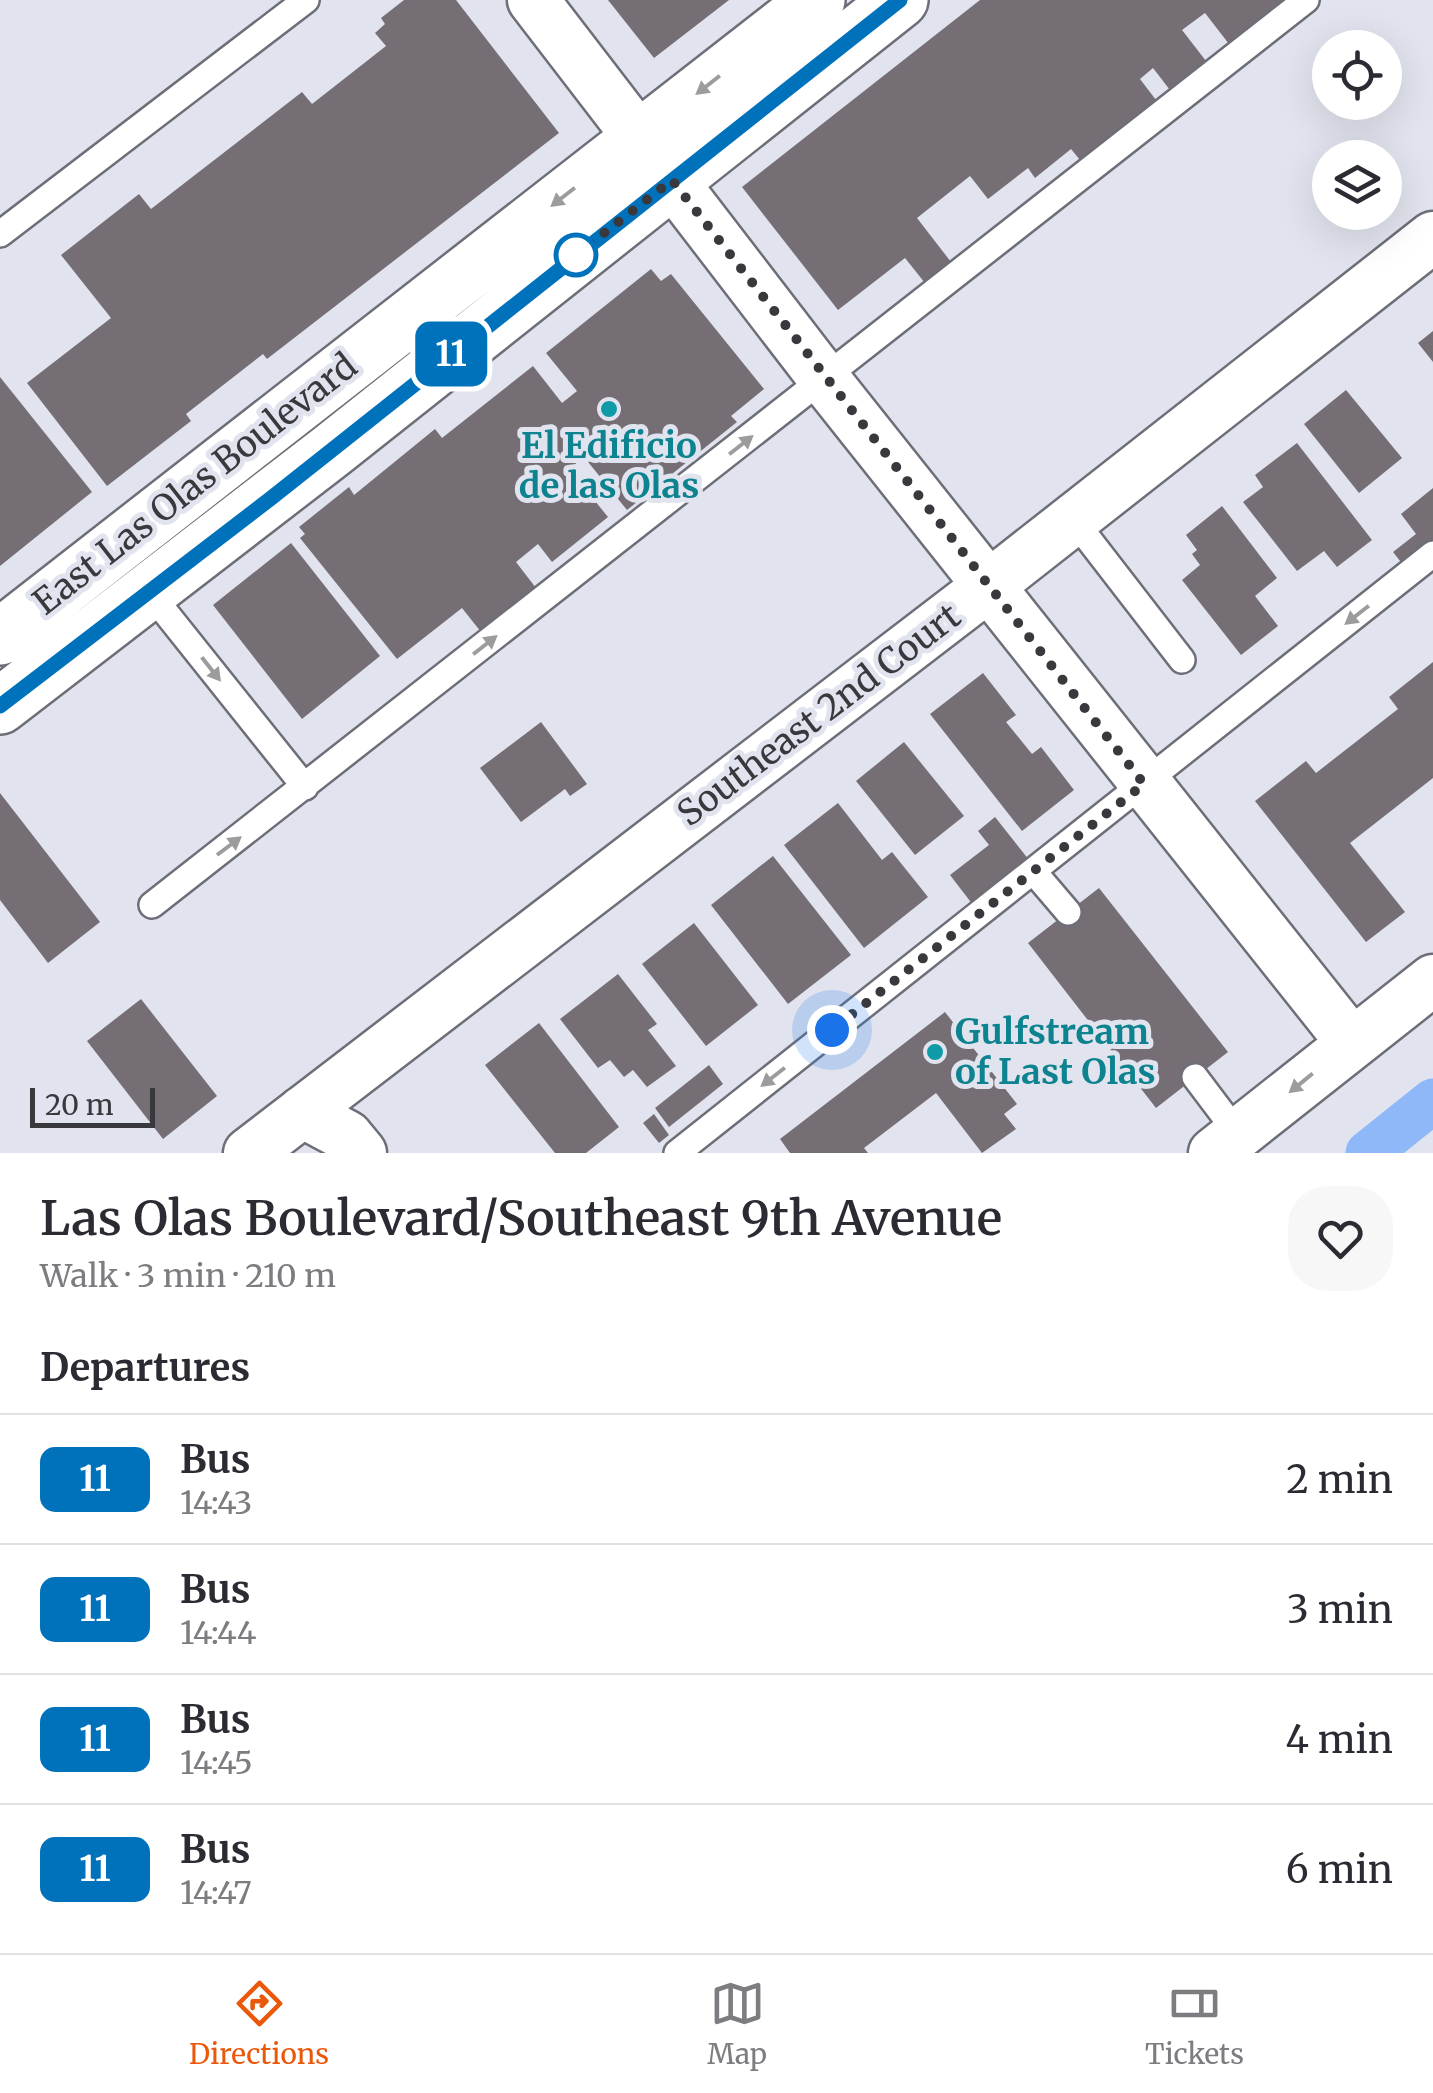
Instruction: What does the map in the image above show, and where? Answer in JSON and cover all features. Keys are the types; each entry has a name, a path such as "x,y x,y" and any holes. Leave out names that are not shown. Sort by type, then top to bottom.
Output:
{"main road":[{"name":"East Las Olas Boulevard","path":"0,706 150,593 656,159 818,0"},
{"name":"East Las Olas Boulevard","path":"0,636 656,159 900,0"}],"street":[{"path":"533,0 825,380 991,584 1144,784 1352,1043"},
{"name":"Southeast 2nd Court","path":"249,1153 1074,520 1433,237"},
{"path":"1226,1144 1433,980"},
{"path":"302,1112 347,1136 361,1153"}],"lane":[{"path":"0,234 306,0"},
{"path":"152,906 1306,0"},
{"path":"1074,520 1182,660"},
{"path":"677,1153 1433,554"},
{"path":"150,593 304,787"},
{"path":"1033,871 1068,912"},
{"path":"1195,1077 1226,1144"}],"building":[{"path":"404,0 456,0 559,133 267,359 263,354 186,414 191,421 107,486 27,383 111,318 61,255 139,194 151,209 302,92 312,104 386,46 375,33 385,24 381,18"},
{"path":"608,0 729,0 654,58"},
{"path":"980,0 1285,0 1229,44 1205,13 1182,30 1206,61 1170,90 1153,68 1140,79 1156,100 1080,160 1071,149 1035,178 1028,168 988,199 970,176 917,218 951,262 925,283 905,258 838,310 742,187"},
{"path":"651,269 661,281 671,274 764,389 731,416 737,422 627,510 584,457 569,469 608,517 552,562 538,544 516,562 536,588 481,632 462,608 397,659 300,538 305,534 299,527 349,487 354,495 435,429 442,438 533,366 562,403 577,391 546,353"},
{"path":"1433,331 1433,362 1418,343"},
{"path":"0,377 92,492 0,566"},
{"path":"1346,390 1402,458 1359,493 1304,424"},
{"path":"1297,443 1372,540 1337,567 1324,551 1297,571 1243,502 1263,487 1255,475"},
{"path":"1433,488 1433,544 1404,566 1393,552 1416,534 1401,514"},
{"path":"1222,506 1277,578 1255,596 1278,626 1241,655 1182,580 1200,565 1192,554 1197,550 1186,535"},
{"path":"291,543 380,656 302,719 213,605"},
{"path":"1433,662 1433,778 1350,843 1405,912 1366,942 1255,801 1306,761 1316,773 1398,709 1389,697"},
{"path":"983,673 1016,715 1006,722 1032,754 1041,747 1074,790 1022,831 930,714"},
{"path":"541,722 587,784 570,796 565,789 521,822 480,768"},
{"path":"904,742 964,816 915,855 856,781"},
{"path":"0,793 100,922 48,963 0,900"},
{"path":"838,803 882,860 892,852 928,897 864,948 784,845"},
{"path":"995,817 1029,860 973,905 950,875 989,845 978,831"},
{"path":"773,856 851,955 788,1004 711,905"},
{"path":"1099,888 1228,1052 1156,1108 1028,943"},
{"path":"694,923 758,1005 706,1046 642,964"},
{"path":"618,974 657,1024 648,1030 676,1066 647,1087 633,1070 624,1077 610,1060 598,1068 560,1019"},
{"path":"141,999 217,1096 163,1139 87,1041"},
{"name":"Gulfstream of Last Olas","path":"945,1012 1017,1104 1004,1114 1016,1129 982,1153 936,1093 864,1148 868,1153 790,1153 780,1139"},
{"path":"539,1023 619,1127 586,1153 555,1153 485,1065"},
{"path":"709,1065 723,1084 669,1127 655,1108"},
{"path":"654,1114 669,1135 659,1143 643,1123"}],"waterway":[{"path":"1368,1153 1433,1101"}],"bus line":[{"name":"11","path":"0,706 270,499 900,0"}],"place":[{"name":"El Edificio de las Olas","path":"609,409"},
{"name":"Gulfstream of Last Olas","path":"935,1052"}],"route":[{"path":"576,255 672,180 1144,784 832,1030"}]}
